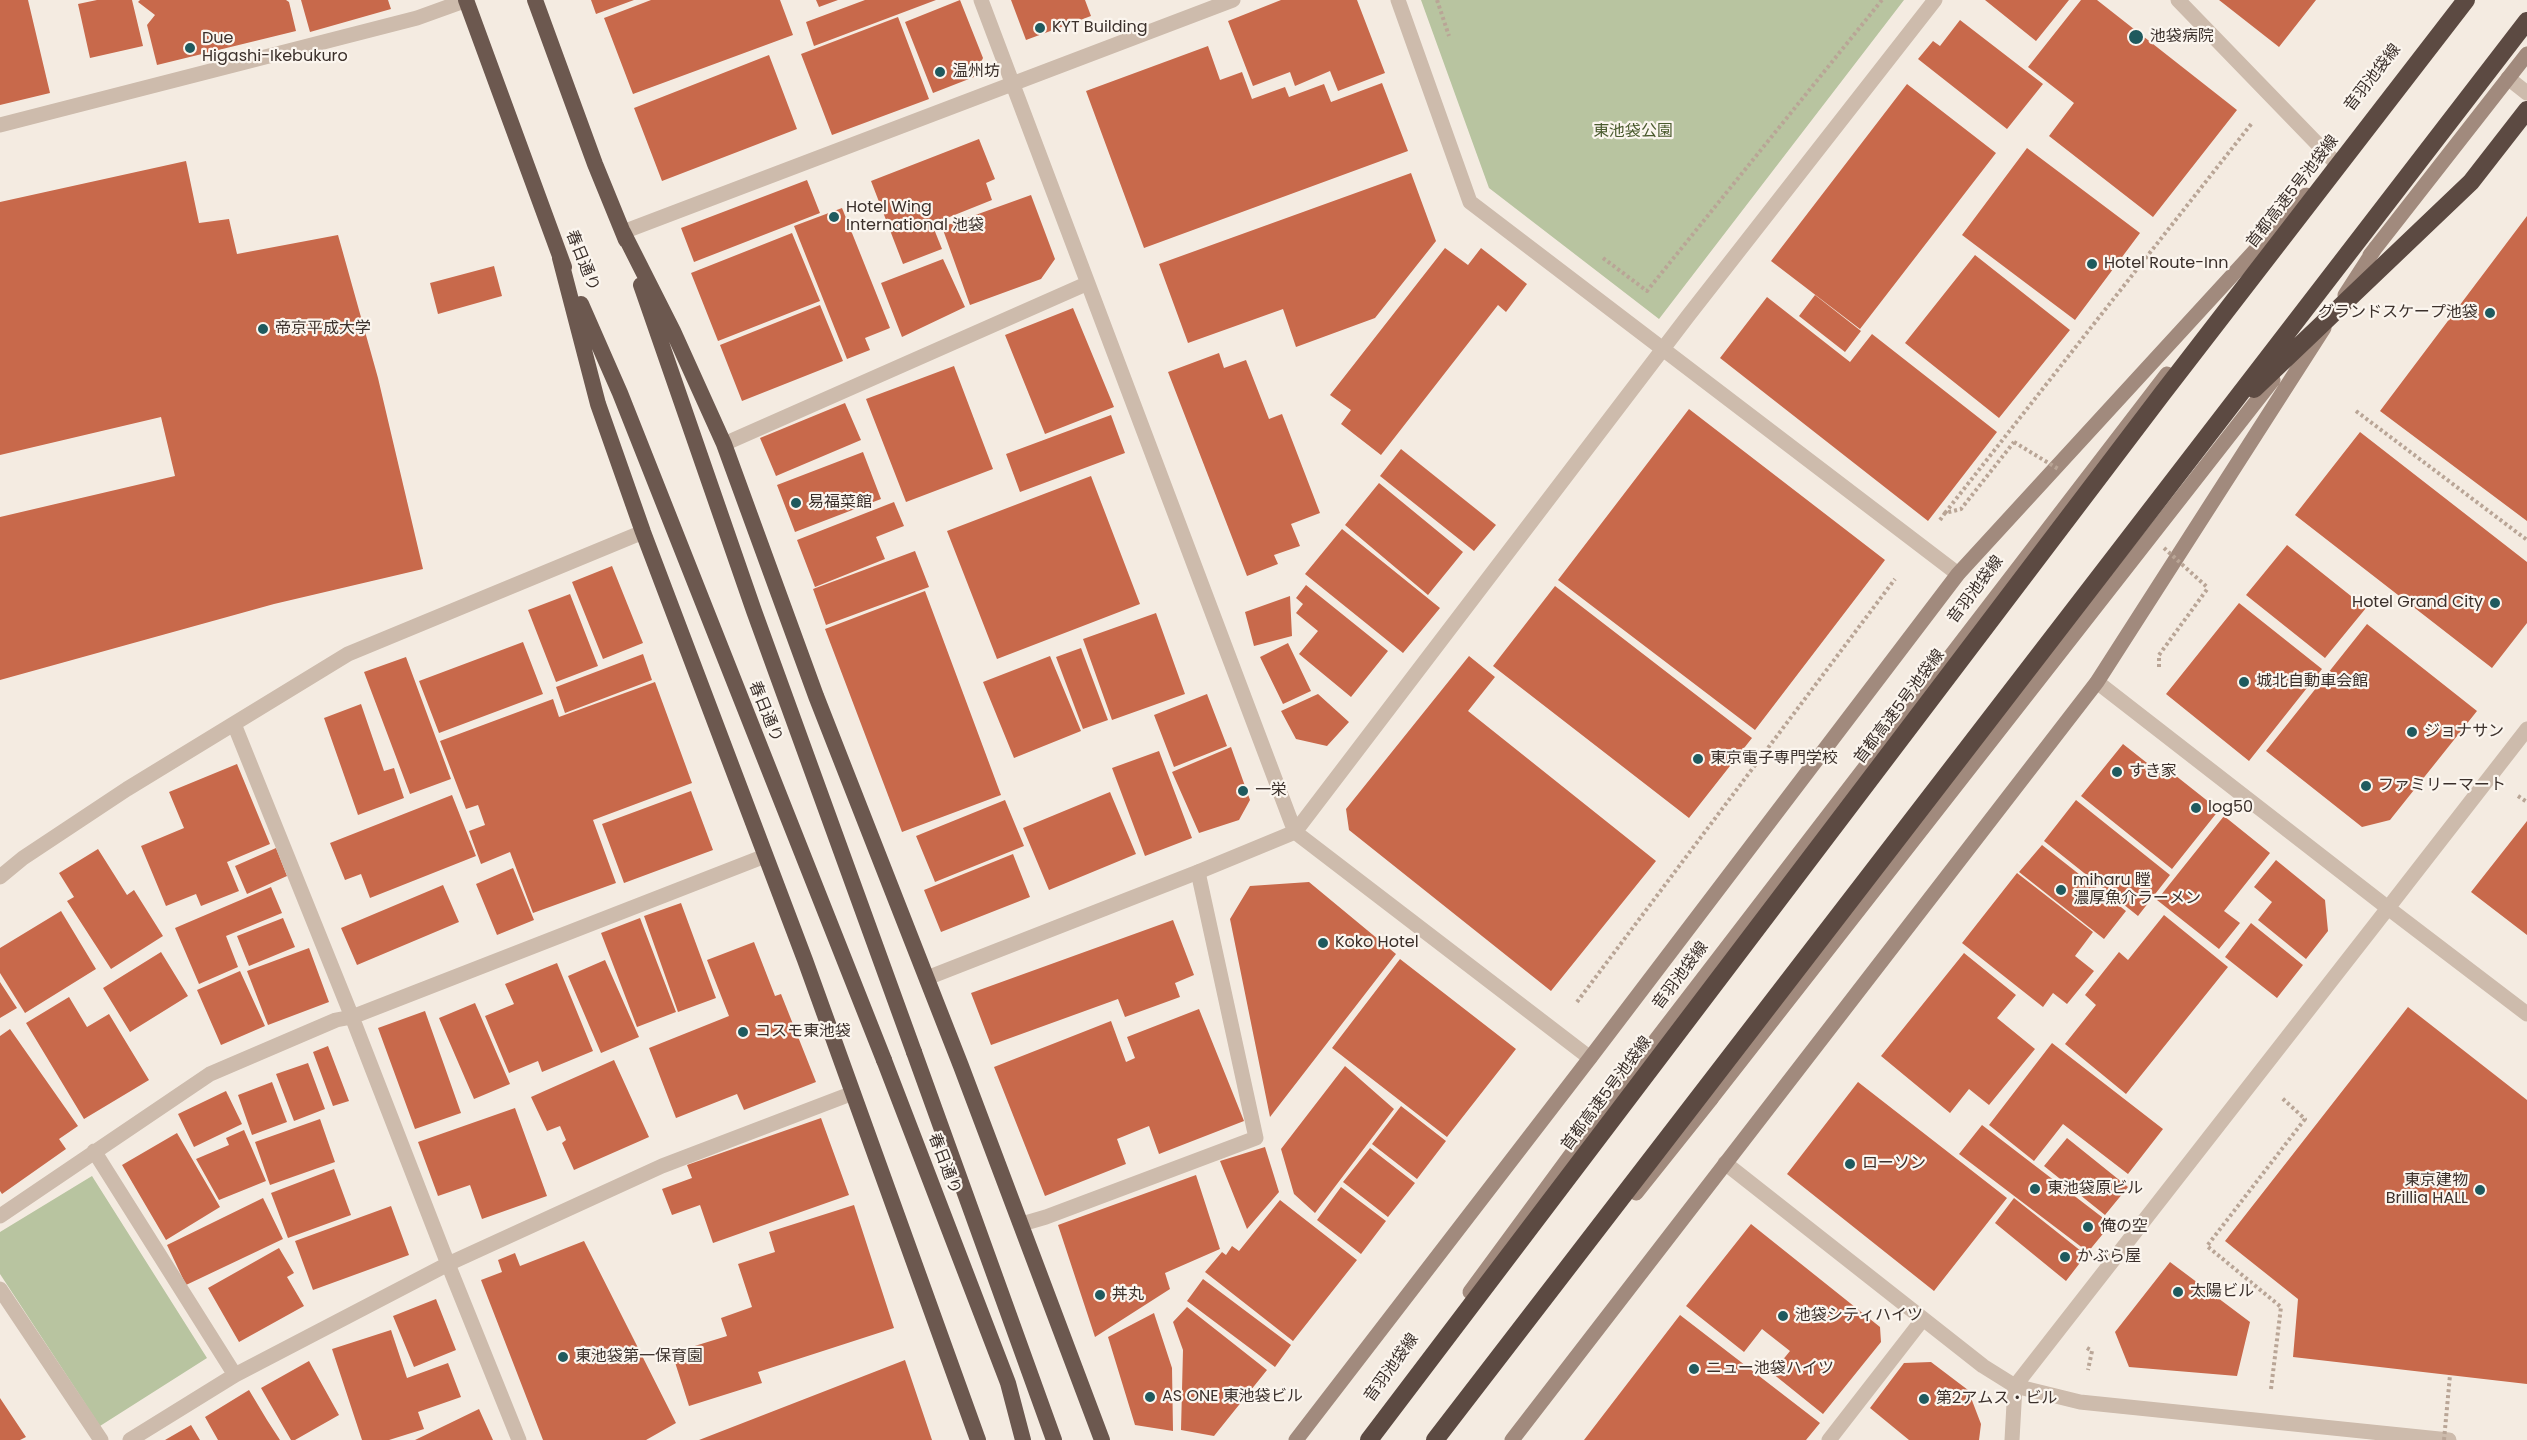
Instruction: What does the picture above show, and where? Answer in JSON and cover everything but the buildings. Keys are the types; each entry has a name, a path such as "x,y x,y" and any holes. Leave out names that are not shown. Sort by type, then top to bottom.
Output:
{"highway":[{"name":"春日通り","path":"466,0 560,258 620,393 884,1060 1008,1383 1023,1440"},
{"name":"春日通り","path":"535,0 595,164 623,232 672,381 742,578 1054,1440"},
{"name":"首都高速5号池袋線","path":"1369,1440 2154,404 2466,0"},
{"path":"1436,1440 2527,21"},
{"path":"2210,431 2471,182 2527,110"},
{"path":"623,232 674,331 724,444 816,696 1022,1224 1102,1440"},
{"path":"560,258 598,404 643,532 853,1093 978,1440"}],"main road":[{"name":"音羽池袋線","path":"1362,1440 1648,1050 2048,525 2456,0"},
{"path":"1441,1440 1711,1099 2527,54"},
{"path":"1296,1440 1958,574 2306,195"},
{"path":"1512,1440 2097,682 2376,248"}],"street":[{"path":"0,124 417,18 466,0"},
{"path":"981,0 1086,284 1295,832 1590,1058"},
{"path":"623,232 1233,0"},
{"path":"1398,0 1470,202 1958,574"},
{"path":"927,978 1295,832 1663,350 1935,0"},
{"path":"2178,0 2333,159"},
{"path":"2508,78 2527,93"},
{"path":"724,444 1086,284"},
{"path":"0,877 23,858 127,789 348,654 643,532"},
{"path":"2097,682 2527,1014"},
{"path":"234,724 519,1440"},
{"path":"2012,1440 2015,1386 2527,729"},
{"path":"0,1216 210,1074 336,1020 352,1017 765,856"},
{"path":"1022,1224 1256,1138 1198,872"},
{"path":"130,1440 235,1375 448,1264 662,1166 853,1093"},
{"path":"94,1151 235,1375"},
{"path":"1725,1163 1983,1366 2015,1386 2080,1402 2449,1440"},
{"path":"0,1289 101,1440"},
{"path":"1829,1440 1923,1319"}],"path":[{"path":"1437,0 1452,45"},
{"path":"1598,254 1647,291 1882,0"},
{"path":"1938,523 2258,116"},
{"path":"2356,411 2527,540"},
{"path":"1945,513 1961,509 2014,442"},
{"path":"1577,1002 1895,579"},
{"path":"2159,668 2158,655 2208,588"},
{"path":"2271,1390 2281,1307 2207,1246 2305,1119 2282,1098"},
{"path":"2444,1440 2451,1375"}],"green space":[{"name":"東池袋公園","path":"1421,0 1904,0 1659,319 1489,188"},
{"path":"92,1176 207,1358 100,1426 0,1274 0,1232"}],"place":[{"name":"KYT Building","path":"1040,28"},
{"name":"池袋病院","path":"2136,37"},
{"name":"Due Higashi-Ikebukuro","path":"190,48"},
{"name":"温州坊","path":"940,72"},
{"name":"Hotel Wing International 池袋","path":"834,217"},
{"name":"Hotel Route-Inn","path":"2092,264"},
{"name":"グランドスケープ池袋","path":"2490,313"},
{"name":"帝京平成大学","path":"263,329"},
{"name":"易福菜館","path":"796,503"},
{"name":"Hotel Grand City","path":"2495,603"},
{"name":"城北自動車会館","path":"2244,682"},
{"name":"ジョナサン","path":"2412,732"},
{"name":"東京電子専門学校","path":"1698,759"},
{"name":"すき家","path":"2117,772"},
{"name":"ファミリーマート","path":"2366,786"},
{"name":"一栄","path":"1243,791"},
{"name":"log50","path":"2196,808"},
{"name":"miharu 瞠 濃厚魚介ラーメン","path":"2061,890"},
{"name":"Koko Hotel","path":"1323,943"},
{"name":"コスモ東池袋","path":"743,1032"},
{"name":"ローソン","path":"1850,1164"},
{"name":"東池袋原ビル","path":"2035,1189"},
{"name":"東京建物 Brillia HALL","path":"2480,1190"},
{"name":"俺の空","path":"2088,1227"},
{"name":"かぶら屋","path":"2065,1257"},
{"name":"太陽ビル","path":"2178,1292"},
{"name":"丼丸","path":"1100,1295"},
{"name":"池袋シティハイツ","path":"1783,1316"},
{"name":"東池袋第一保育園","path":"563,1357"},
{"name":"ニュー池袋ハイツ","path":"1694,1369"},
{"name":"AS ONE 東池袋ビル","path":"1150,1397"},
{"name":"第2アムス・ビル","path":"1924,1399"}]}
